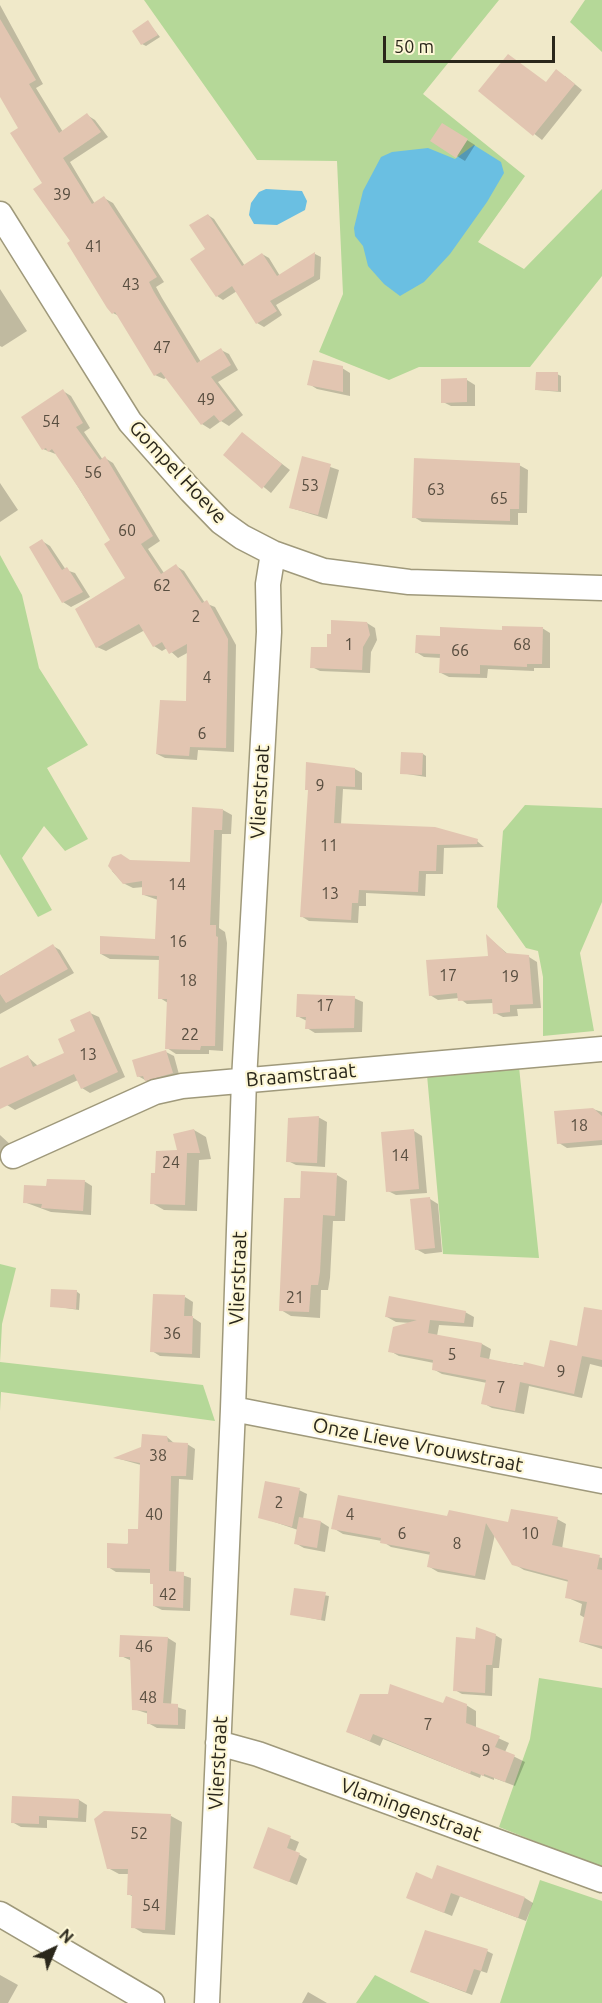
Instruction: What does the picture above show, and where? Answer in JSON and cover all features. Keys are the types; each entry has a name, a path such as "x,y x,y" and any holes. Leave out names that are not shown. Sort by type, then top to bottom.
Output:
{"street":[{"name":"Gompel Hoeve","path":"0,214 130,422 221,522 273,553 324,571 409,582 602,588"},
{"name":"Vlierstraat","path":"207,2003 233,1409 244,1080 269,632 268,584 273,553"},
{"name":"Braamstraat","path":"13,1156 155,1092 182,1086 602,1049"},
{"name":"Onze Lieve Vrouwstraat","path":"233,1409 602,1481"},
{"name":"Vlamingenstraat","path":"218,1743 258,1754 602,1880"},
{"path":"0,1914 152,2003"}],"green space":[{"path":"144,0 499,0 423,94 525,176 478,242 524,269 602,189 602,276 530,367 419,367 389,380 319,352 343,294 337,161 257,160"},
{"path":"585,0 602,0 602,52 570,22"},
{"path":"0,555 22,595 39,668 88,745 47,768 88,839 65,851 44,826 22,858 52,910 38,917 0,854"},
{"path":"525,805 602,808 602,902 580,953 594,1031 543,1036 543,977 538,951 526,948 497,907 503,831"},
{"path":"519,1067 539,1258 443,1254 427,1075"},
{"path":"0,1264 16,1268 2,1324 0,1362"},
{"path":"0,1362 203,1385 215,1421 1,1392 0,1411"},
{"path":"539,1678 602,1688 602,1868 499,1827 530,1739"},
{"path":"540,1880 602,1901 602,2003 500,2003"},
{"path":"375,1975 430,2003 356,2003"}],"water":[{"path":"474,145 501,162 504,173 487,202 450,254 424,282 400,296 384,284 368,266 363,246 355,236 354,228 363,191 381,157 392,152 428,148 455,159"},
{"path":"266,189 302,191 307,201 305,210 277,225 254,224 249,215 251,203 259,192"}],"building":[{"path":"0,19 36,80 29,84 59,133 87,113 101,132 63,158 92,204 104,196 143,255 157,277 149,282 154,292 197,363 221,348 231,365 211,377 236,410 220,422 214,415 201,425 161,372 154,376 115,312 112,314 107,308 67,243 70,241 33,189 42,183 10,133 18,128 0,97"},
{"path":"148,20 158,35 141,45 132,31"},
{"path":"508,54 546,82 556,69 575,84 533,136 478,91"},
{"path":"442,123 468,139 456,158 430,141"},
{"path":"208,214 242,266 262,253 277,276 315,252 314,276 270,301 277,311 256,324 232,286 216,297 190,259 205,249 189,225"},
{"path":"313,360 343,366 343,392 307,385"},
{"path":"536,372 558,372 558,391 535,390"},
{"path":"467,378 467,402 441,403 441,379"},
{"path":"63,389 83,423 76,427 100,460 105,456 153,536 141,544 161,574 176,564 202,603 207,600 228,639 226,748 190,747 189,756 156,754 160,700 186,701 187,644 169,654 162,642 153,647 139,624 96,648 75,609 125,578 104,544 110,540 80,490 52,449 48,452 46,448 42,450 21,417"},
{"path":"242,432 282,464 262,489 223,455"},
{"path":"302,456 331,464 318,515 289,508"},
{"path":"414,458 520,463 519,509 510,509 510,521 412,518"},
{"path":"42,539 62,570 67,567 83,592 62,603 29,547"},
{"path":"331,620 367,622 370,635 363,647 362,670 310,668 311,647 327,647 327,634 331,634"},
{"path":"502,626 543,627 542,664 527,664 527,667 480,665 480,674 439,673 440,654 415,653 416,635 440,636 440,627 502,630"},
{"path":"401,752 423,753 422,775 400,774"},
{"path":"306,762 355,768 355,787 336,786 334,823 435,827 478,839 477,844 437,845 436,871 419,871 418,892 359,890 358,903 352,903 351,920 300,917 308,790 305,790"},
{"path":"192,807 223,809 222,830 214,830 210,925 216,925 216,936 218,937 215,1046 201,1046 200,1050 165,1049 167,999 158,999 159,956 100,954 100,936 155,939 157,896 142,895 142,881 123,884 108,866 112,857 121,854 130,860 190,862"},
{"path":"486,934 506,953 529,955 533,1004 510,1005 510,1012 493,1014 492,999 458,1001 457,993 429,996 426,960 488,956"},
{"path":"53,944 68,969 6,1003 0,994 0,976"},
{"path":"297,994 355,996 354,1028 305,1029 306,1017 296,1017"},
{"path":"90,1011 118,1072 81,1089 74,1074 0,1109 0,1068 28,1055 33,1067 64,1053 58,1039 75,1031 70,1020"},
{"path":"166,1050 173,1073 145,1081 143,1076 137,1077 132,1060"},
{"path":"593,1108 602,1116 602,1140 557,1144 554,1111"},
{"path":"319,1116 317,1163 286,1162 288,1118"},
{"path":"194,1129 200,1153 187,1153 185,1205 150,1204 151,1173 155,1173 156,1151 177,1150 173,1134"},
{"path":"414,1129 419,1189 386,1192 381,1132"},
{"path":"301,1171 337,1173 335,1216 323,1215 320,1272 318,1285 311,1285 309,1312 279,1311 284,1198 300,1198"},
{"path":"47,1179 85,1180 83,1211 41,1208 42,1204 23,1203 24,1185 46,1186"},
{"path":"430,1197 435,1248 415,1250 410,1199"},
{"path":"51,1289 77,1290 76,1309 50,1307"},
{"path":"153,1294 185,1295 184,1316 193,1316 192,1354 150,1352"},
{"path":"389,1296 466,1311 464,1323 430,1320 428,1333 482,1343 480,1357 523,1366 524,1362 544,1367 550,1340 577,1346 584,1307 602,1310 602,1360 582,1356 574,1394 520,1382 515,1411 481,1404 486,1380 432,1370 433,1360 388,1352 393,1327 417,1320 385,1317"},
{"path":"142,1434 167,1436 168,1442 188,1443 186,1476 171,1476 169,1571 184,1572 183,1608 153,1606 150,1569 107,1568 107,1543 128,1544 128,1529 138,1529 140,1463 113,1458 141,1447"},
{"path":"265,1481 300,1488 292,1527 258,1518"},
{"path":"338,1495 447,1516 449,1510 508,1522 511,1509 558,1517 552,1545 600,1555 597,1569 602,1570 602,1646 579,1642 587,1602 565,1598 568,1580 512,1565 486,1523 475,1576 427,1567 430,1552 380,1543 381,1538 331,1529"},
{"path":"299,1517 321,1521 317,1548 294,1544"},
{"path":"294,1588 326,1592 321,1620 290,1615"},
{"path":"476,1627 496,1634 492,1665 486,1665 485,1693 453,1691 456,1637 475,1639"},
{"path":"120,1635 168,1637 163,1703 178,1704 178,1725 147,1724 147,1711 132,1710 130,1657 119,1657"},
{"path":"390,1684 443,1703 446,1696 467,1704 466,1723 500,1736 495,1747 515,1755 505,1782 471,1771 470,1774 373,1734 370,1741 346,1732 360,1694 388,1694"},
{"path":"12,1796 79,1799 78,1818 39,1816 39,1824 11,1823"},
{"path":"104,1811 171,1814 165,1930 131,1928 132,1895 127,1895 128,1869 107,1869 94,1819"},
{"path":"268,1827 291,1836 287,1848 300,1853 289,1882 253,1868"},
{"path":"437,1865 525,1897 518,1918 451,1893 444,1913 406,1898 416,1872 432,1879"},
{"path":"425,1930 488,1949 481,1971 474,1969 466,1992 410,1972"}]}
